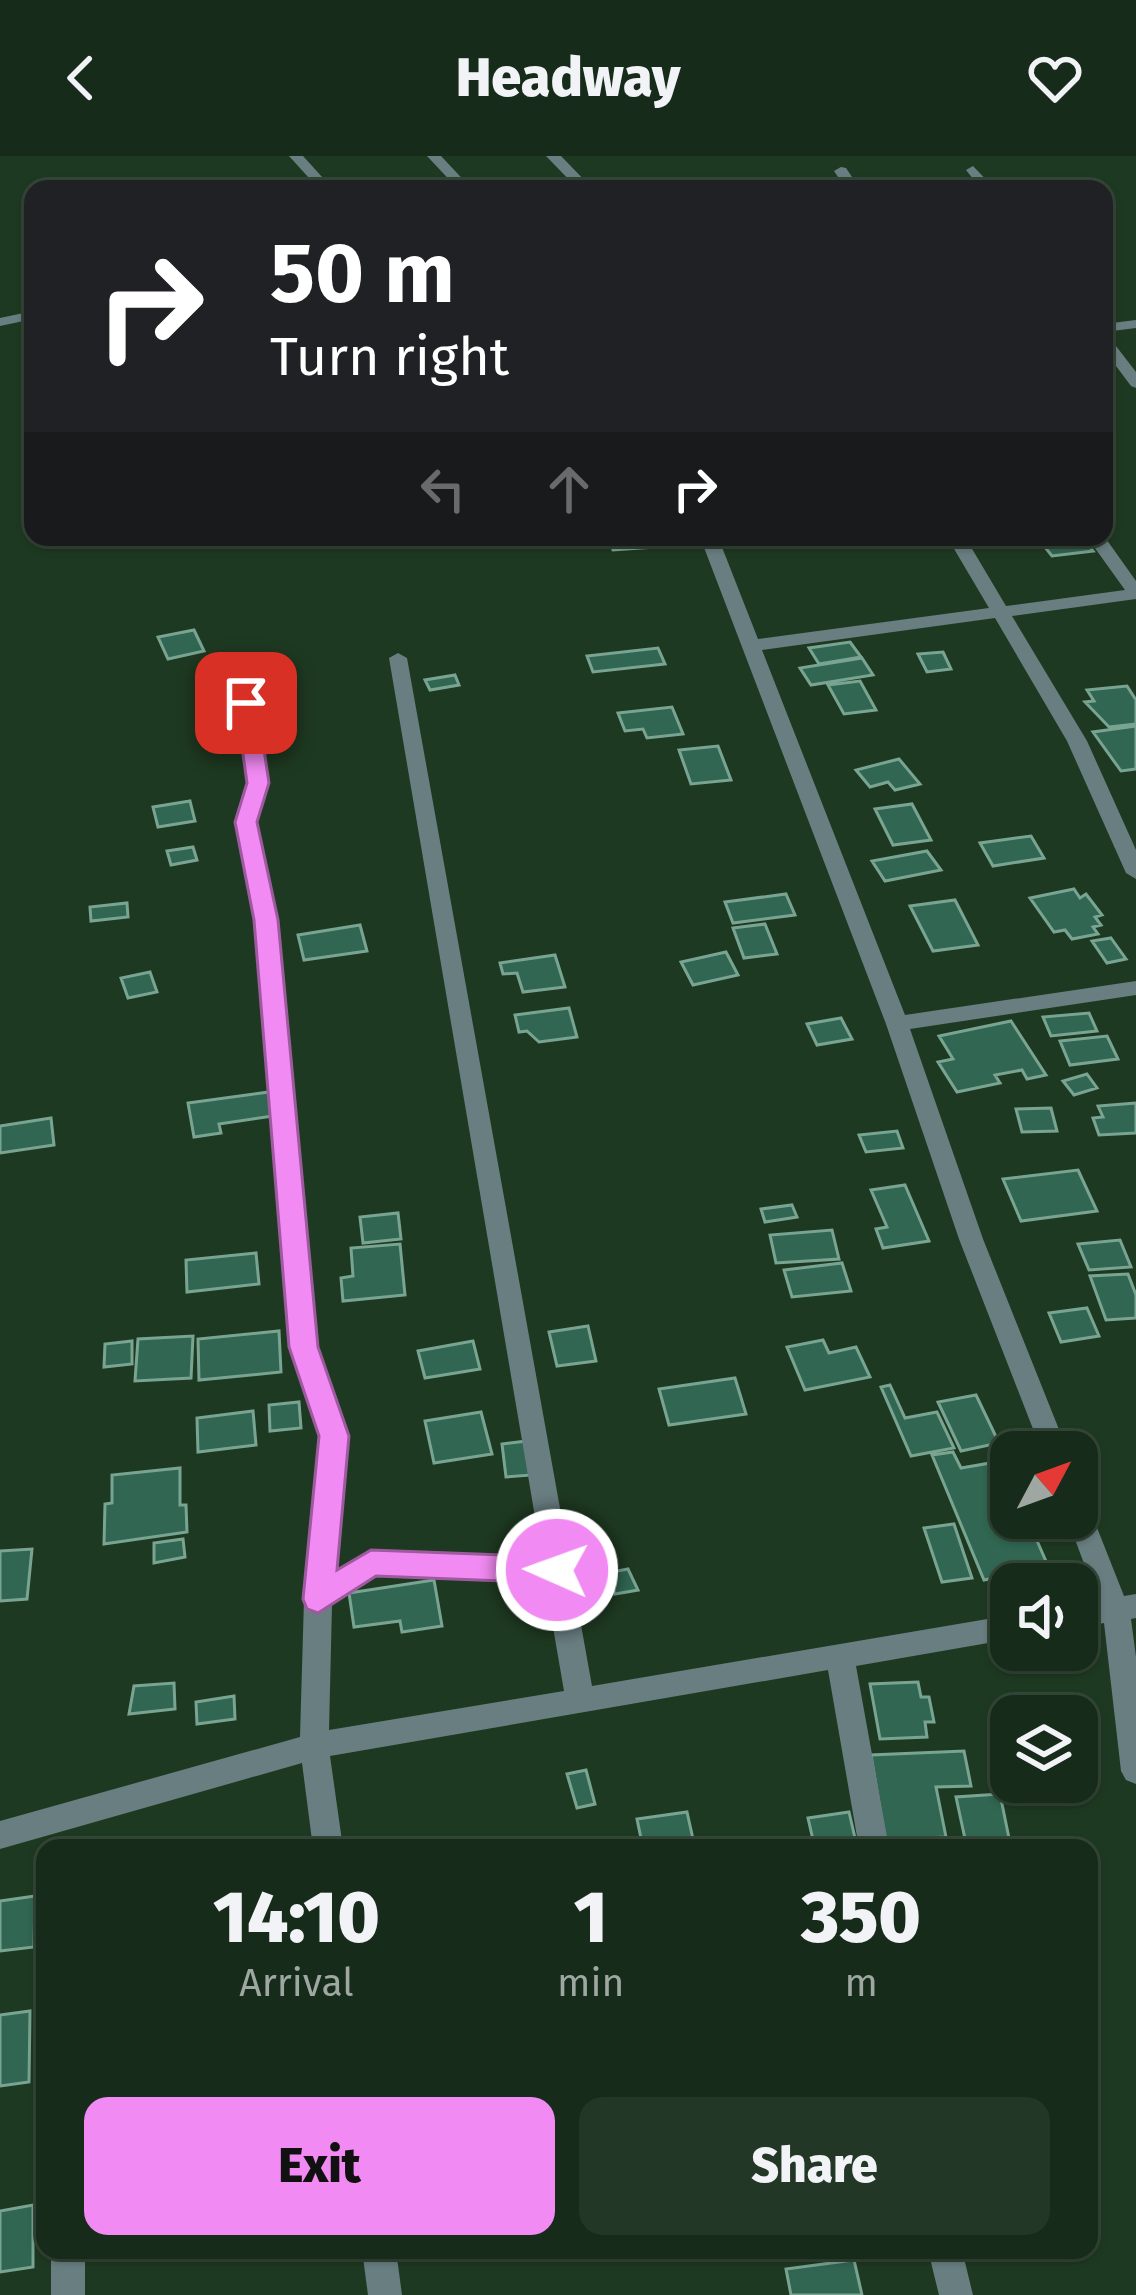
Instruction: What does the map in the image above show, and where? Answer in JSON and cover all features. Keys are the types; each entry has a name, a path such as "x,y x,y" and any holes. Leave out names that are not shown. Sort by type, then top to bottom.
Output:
{"street":[{"path":"296,156 318,180"},
{"path":"434,156 457,180"},
{"path":"553,156 577,180"},
{"path":"841,170 848,180"},
{"path":"974,170 981,180"},
{"path":"1113,352 1136,383"},
{"path":"712,546 897,1024 971,1239 1047,1431"},
{"path":"961,546 1077,741 1136,873"},
{"path":"749,646 1136,594 1102,546"},
{"path":"398,658 580,1700"},
{"path":"240,663 258,783 246,822 266,920 303,1347 334,1436 318,1599 314,1746 327,1839"},
{"path":"897,1024 1136,988"},
{"path":"1092,1539 1126,1608 1136,1771"},
{"path":"318,1599 371,1563 557,1570"},
{"path":"0,1835 61,1834 314,1746 990,1631"},
{"path":"840,1656 872,1839"},
{"path":"68,2259 68,2295"},
{"path":"381,2259 385,2295"},
{"path":"947,2259 956,2295"}],"building":[{"path":"612,546 658,547 613,550"},
{"path":"1044,546 1089,546 1093,551 1052,556"},
{"path":"194,630 204,651 168,659 158,637"},
{"path":"850,642 861,657 819,664 809,648"},
{"path":"658,648 665,664 593,672 587,656"},
{"path":"943,652 951,669 927,672 918,654"},
{"path":"862,658 873,675 811,685 800,668"},
{"path":"455,675 459,685 430,690 425,680"},
{"path":"860,681 876,710 844,714 828,685"},
{"path":"1127,686 1136,700 1136,724 1109,727 1085,702 1094,701 1087,690"},
{"path":"672,707 683,734 647,738 643,729 625,731 618,713"},
{"path":"1136,726 1136,769 1121,771 1093,732"},
{"path":"718,746 731,780 691,784 679,750"},
{"path":"899,759 920,784 895,790 888,782 870,787 856,770"},
{"path":"190,801 195,821 158,827 153,807"},
{"path":"912,804 931,840 893,845 875,809"},
{"path":"1031,836 1044,858 993,866 980,843"},
{"path":"193,847 197,860 171,865 167,851"},
{"path":"927,851 941,870 885,881 872,861"},
{"path":"1074,889 1080,898 1086,894 1102,915 1095,917 1101,925 1093,927 1098,934 1072,939 1065,930 1054,932 1030,898"},
{"path":"786,894 795,915 733,923 725,902"},
{"path":"955,900 978,945 933,951 910,906"},
{"path":"127,903 128,917 91,921 90,907"},
{"path":"765,924 777,954 744,958 733,928"},
{"path":"360,925 367,951 304,960 298,935"},
{"path":"1111,938 1126,959 1107,963 1092,941"},
{"path":"726,952 738,975 693,985 681,962"},
{"path":"555,955 565,987 523,992 517,973 503,974 500,963"},
{"path":"150,972 157,992 128,998 121,978"},
{"path":"569,1008 577,1037 539,1042 527,1031 519,1032 515,1015"},
{"path":"1089,1013 1097,1031 1051,1036 1043,1017"},
{"path":"841,1018 852,1039 817,1045 807,1024"},
{"path":"1011,1021 1046,1075 1027,1079 1022,1070 995,1075 1000,1083 957,1092 938,1062 953,1059 939,1036"},
{"path":"1107,1036 1118,1059 1070,1065 1060,1041"},
{"path":"1087,1074 1097,1088 1074,1095 1063,1081"},
{"path":"269,1092 273,1116 219,1124 221,1133 194,1137 188,1103"},
{"path":"1136,1103 1136,1133 1099,1135 1093,1118 1103,1117 1098,1106"},
{"path":"1051,1108 1057,1131 1022,1132 1016,1109"},
{"path":"51,1118 54,1145 0,1153 0,1126"},
{"path":"897,1131 903,1148 866,1152 859,1135"},
{"path":"1078,1170 1097,1211 1021,1221 1003,1179"},
{"path":"905,1185 929,1241 883,1248 876,1229 887,1227 871,1190"},
{"path":"792,1205 797,1217 765,1222 761,1209"},
{"path":"398,1213 401,1239 363,1243 360,1217"},
{"path":"832,1230 839,1259 776,1263 770,1235"},
{"path":"1120,1240 1131,1267 1089,1270 1078,1244"},
{"path":"400,1244 405,1295 343,1301 341,1278 353,1276 351,1248"},
{"path":"256,1253 259,1284 187,1292 186,1260"},
{"path":"842,1263 851,1291 792,1297 784,1270"},
{"path":"1128,1274 1136,1295 1136,1318 1106,1320 1090,1276"},
{"path":"1087,1308 1099,1336 1061,1342 1049,1313"},
{"path":"588,1326 596,1361 557,1366 549,1332"},
{"path":"279,1331 281,1372 199,1380 198,1339"},
{"path":"193,1336 191,1378 135,1381 138,1339"},
{"path":"823,1340 829,1353 856,1347 870,1377 805,1390 787,1347"},
{"path":"132,1341 132,1364 104,1367 105,1344"},
{"path":"473,1341 480,1369 425,1378 418,1351"},
{"path":"735,1378 746,1414 669,1425 659,1389"},
{"path":"890,1385 905,1418 937,1412 954,1448 911,1456 881,1387"},
{"path":"976,1395 993,1431 990,1445 961,1451 938,1402"},
{"path":"299,1402 301,1428 270,1431 269,1405"},
{"path":"253,1411 256,1445 198,1452 197,1418"},
{"path":"481,1412 492,1454 434,1463 425,1421"},
{"path":"527,1441 532,1475 506,1477 502,1444"},
{"path":"953,1452 961,1468 990,1463 990,1539 1036,1539 1047,1563 990,1563 990,1579 984,1580 932,1455"},
{"path":"180,1468 180,1505 186,1505 187,1532 104,1544 105,1504 112,1503 112,1475"},
{"path":"954,1524 972,1578 942,1582 924,1528"},
{"path":"183,1539 185,1557 154,1563 154,1543"},
{"path":"32,1549 27,1599 0,1601 0,1551"},
{"path":"628,1569 638,1590 615,1594 607,1573"},
{"path":"434,1580 442,1626 402,1632 400,1621 354,1627 349,1593"},
{"path":"918,1682 921,1697 929,1697 934,1722 925,1722 927,1737 880,1739 870,1684"},
{"path":"174,1683 175,1709 129,1714 134,1686"},
{"path":"234,1696 235,1719 197,1724 196,1702"},
{"path":"964,1751 971,1786 936,1787 946,1837 885,1839 871,1755"},
{"path":"586,1770 595,1804 577,1808 567,1774"},
{"path":"990,1795 990,1803 1002,1803 1009,1839 965,1839 956,1797"},
{"path":"687,1812 693,1839 641,1839 637,1819"},
{"path":"849,1812 855,1838 813,1839 808,1818"},
{"path":"35,1896 34,1947 0,1951 0,1901"},
{"path":"30,2011 29,2082 0,2086 0,2015"},
{"path":"33,2205 33,2267 0,2272 0,2211"},
{"path":"854,2260 862,2295 791,2295 786,2269"}],"route":[{"path":"246,703 258,783 246,822 266,920 303,1347 334,1436 318,1599 371,1563 557,1570"}]}
